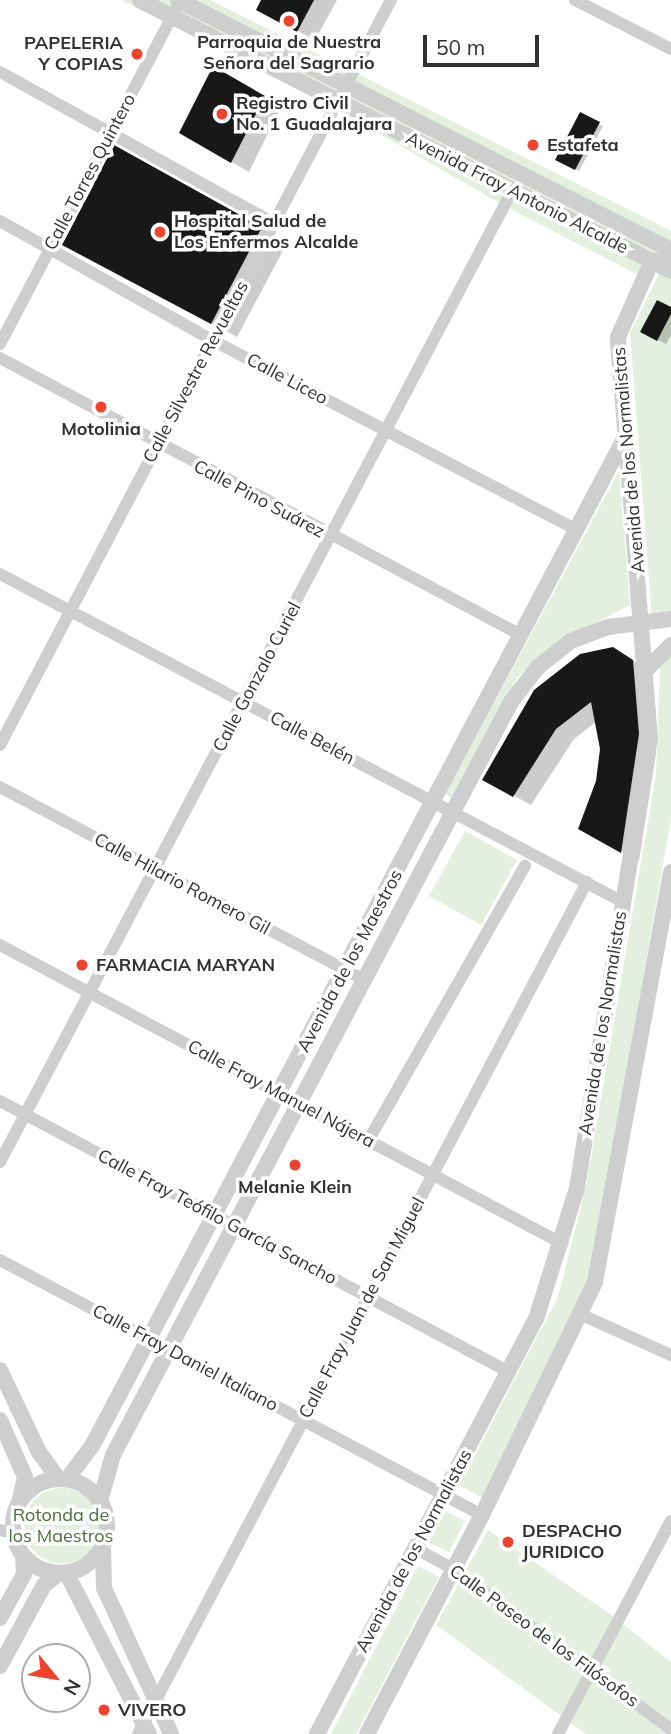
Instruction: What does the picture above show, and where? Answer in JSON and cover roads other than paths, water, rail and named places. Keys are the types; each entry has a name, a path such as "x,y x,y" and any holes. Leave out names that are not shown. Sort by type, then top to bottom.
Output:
{"street":[{"name":"Avenida Fray Antonio Alcalde","path":"140,0 671,271"},
{"name":"Avenida Fray Antonio Alcalde","path":"179,0 671,250"},
{"name":"Calle Torres Quintero","path":"0,344 179,0"},
{"name":"Calle Silvestre Revueltas","path":"0,745 391,0"},
{"path":"575,0 671,49"},
{"path":"0,72 274,223"},
{"name":"Calle Gonzalo Curiel","path":"0,1162 512,191"},
{"name":"Calle Liceo","path":"0,222 212,340 577,530"},
{"path":"652,261 671,260"},
{"name":"Avenida de los Normalistas","path":"317,1734 536,1319 563,1244 576,1188 650,739 647,669 618,337 652,261"},
{"name":"Calle Pino Suárez","path":"0,358 331,537 521,635"},
{"name":"Avenida de los Maestros","path":"62,1478 92,1446 625,437"},
{"name":"Calle Belén","path":"0,574 623,902"},
{"name":"Avenida de los Maestros","path":"100,1501 113,1455 511,702 538,667 589,633 671,619"},
{"path":"647,669 671,646"},
{"name":"Calle Hilario Romero Gil","path":"0,787 364,980"},
{"path":"368,1141 453,1000 525,866"},
{"path":"367,1734 482,1515 582,1315 612,1207 671,872"},
{"name":"Calle Fray Juan de San Miguel","path":"144,1730 155,1701 587,882"},
{"name":"Calle Fray Manuel Nájera","path":"0,945 563,1244"},
{"name":"Calle Fray Teófilo García Sancho","path":"0,1101 509,1372"},
{"name":"Calle Fray Daniel Italiano","path":"0,1260 482,1515"},
{"path":"582,1315 671,1355"},
{"path":"0,1370 40,1452 62,1478 92,1490 100,1501 108,1525 103,1548 104,1588 171,1734"},
{"path":"0,1420 25,1477 20,1500 6,1531 23,1556 45,1572 62,1574"},
{"path":"20,1500 30,1489 62,1478"},
{"path":"558,1734 671,1521"},
{"path":"0,1666 44,1585 62,1574 88,1565 103,1548"},
{"name":"Calle Paseo de los Filósofos","path":"415,1548 453,1569 671,1728"},
{"path":"0,1618 24,1574 23,1556"},
{"path":"62,1574 144,1730"}],"place":[{"name":"Parroquia de Nuestra Señora del Sagrario","path":"289,21"},
{"name":"PAPELERIA Y COPIAS","path":"137,54"},
{"name":"Registro Civil No. 1 Guadalajara","path":"222,114"},
{"name":"Estafeta","path":"533,145"},
{"name":"Hospital Salud de Los Enfermos Alcalde","path":"160,232"},
{"name":"Motolinia","path":"101,407"},
{"name":"FARMACIA MARYAN","path":"82,965"},
{"name":"Melanie Klein","path":"295,1165"},
{"name":"DESPACHO JURIDICO","path":"508,1542"},
{"name":"VIVERO","path":"104,1710"}],"park label":[{"name":"Rotonda de los Maestros","path":"61,1526"}]}
